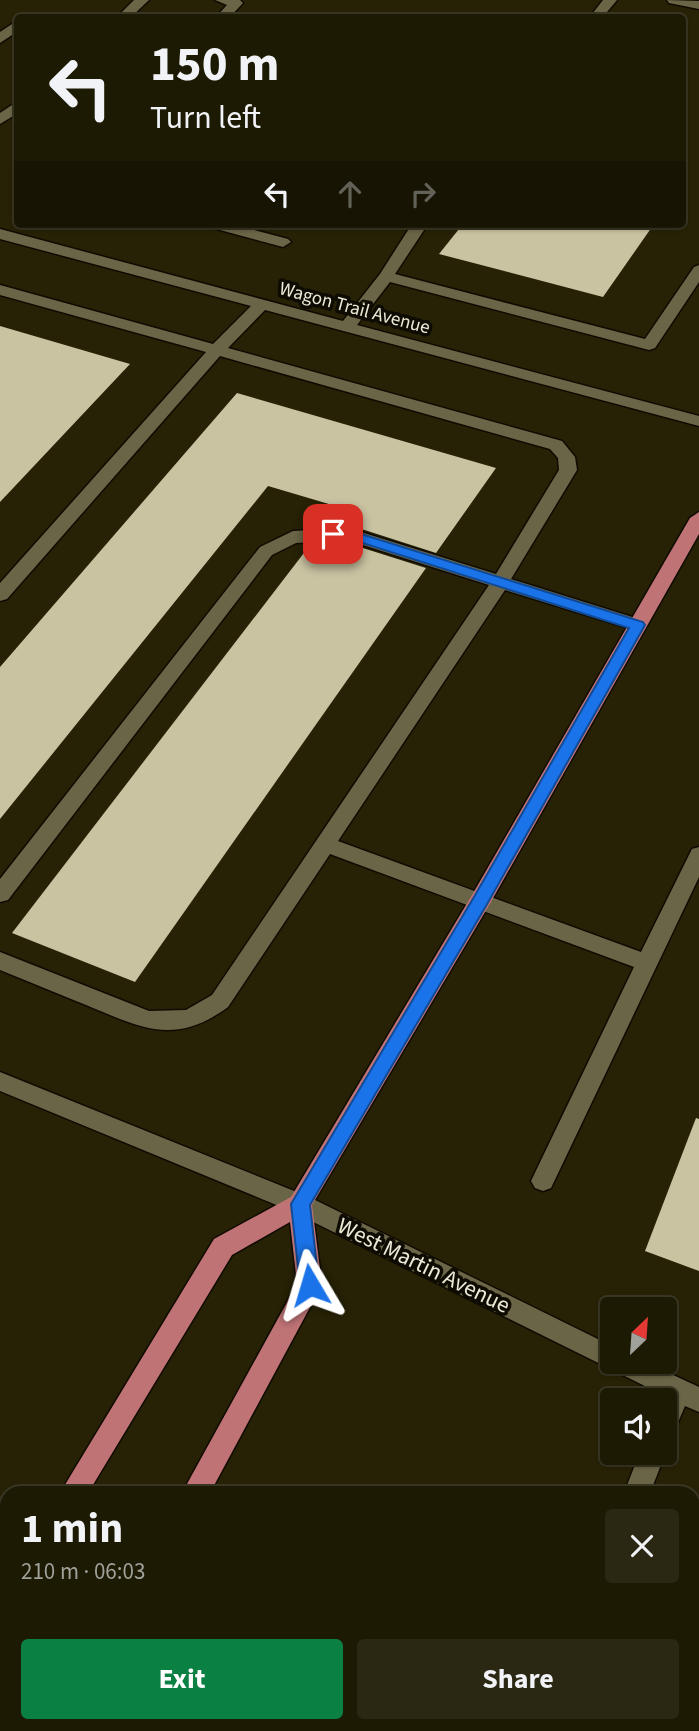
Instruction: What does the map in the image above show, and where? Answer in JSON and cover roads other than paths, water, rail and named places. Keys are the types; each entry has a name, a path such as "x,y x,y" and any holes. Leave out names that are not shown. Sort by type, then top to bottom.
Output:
{"main road":[{"path":"77,1486 223,1247 300,1204 480,901 638,625 693,539 699,518"},
{"path":"199,1486 310,1285 300,1204"}],"street":[{"path":"126,14 142,0"},
{"path":"222,0 236,3 225,14"},
{"path":"598,14 610,0"},
{"path":"674,0 699,5"},
{"path":"0,39 14,27"},
{"path":"0,120 14,108"},
{"path":"229,228 283,242"},
{"path":"347,327 386,276 417,228"},
{"name":"Wagon Trail Avenue","path":"0,234 699,421"},
{"path":"386,276 649,345 699,270"},
{"path":"0,290 556,445 566,457 568,470 501,581 220,1001 203,1014 172,1023 147,1020 0,961"},
{"path":"0,595 216,351 262,304"},
{"path":"0,894 266,551 293,537 348,534 638,625"},
{"path":"326,844 647,963"},
{"path":"542,1181 699,855"},
{"name":"West Martin Avenue","path":"0,1081 300,1204 600,1352"},
{"path":"645,1374 689,1395 677,1409"},
{"path":"640,1486 648,1465"}]}
